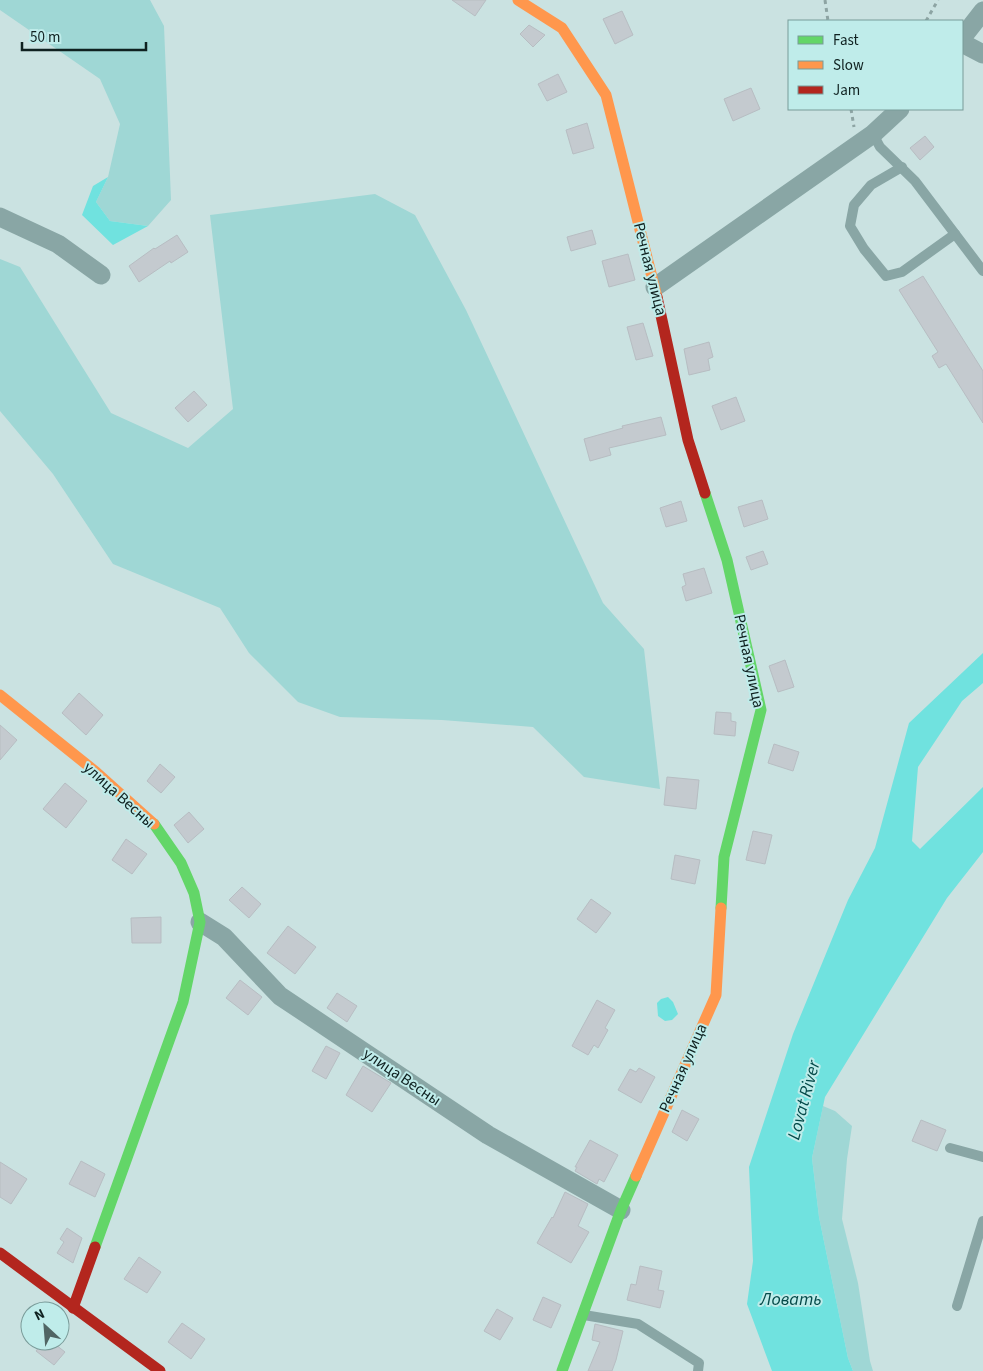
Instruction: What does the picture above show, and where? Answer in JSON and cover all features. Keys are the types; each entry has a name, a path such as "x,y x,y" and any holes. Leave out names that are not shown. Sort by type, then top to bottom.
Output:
{"street":[{"name":"Речная улица","path":"518,0 562,28 606,95 655,287 688,440 727,560 761,710 724,857 716,995 621,1210 562,1371"},
{"path":"963,37 983,11"},
{"path":"963,44 983,54"},
{"path":"655,287 872,134 899,110"},
{"path":"0,217 58,244 101,275"},
{"name":"улица Весны","path":"0,695 96,772 156,826 180,863 194,893 200,922 183,1002 73,1308"},
{"name":"улица Весны","path":"200,922 224,937 280,996 488,1135 621,1210"},
{"path":"0,1253 160,1371"}],"lane":[{"path":"872,134 880,147 916,181 983,270"},
{"path":"902,167 871,185 854,204 850,226 864,249 886,276 902,272 955,234"},
{"path":"950,1148 983,1157"},
{"path":"958,1306 983,1221"},
{"path":"582,1315 638,1324 699,1364 698,1371"}],"path":[{"path":"826,0 828,20"},
{"path":"927,20 938,0"}],"shaded area":[{"path":"0,0 150,0 164,26 171,200 148,226 110,221 96,202 108,177 120,124 100,79 0,10"},
{"path":"375,194 415,215 466,310 603,603 644,649 660,789 584,777 533,727 442,720 340,717 298,702 249,653 220,608 113,564 53,474 0,411 0,259 20,267 111,413 188,448 233,409 210,215"},
{"path":"823,1106 835,1111 852,1126 842,1219 858,1283 873,1371 853,1371 848,1358 819,1217 812,1158"}],"water":[{"path":"108,177 96,202 110,221 148,226 113,245 82,215 93,186"},
{"name":"Ловать","path":"983,653 983,683 962,701 918,767 912,841 920,849 983,787 983,852 947,898 825,1097 812,1158 819,1217 848,1358 853,1371 772,1371 747,1304 753,1261 749,1167 793,1034 848,900 875,848 909,723"},
{"path":"668,997 673,1002 678,1014 672,1020 665,1021 658,1016 657,1003 661,999"}],"building":[{"path":"452,0 486,0 475,16"},
{"path":"622,11 633,35 615,44 603,19"},
{"path":"529,25 545,35 533,47 520,34"},
{"path":"558,74 567,92 547,101 538,84"},
{"path":"751,88 760,109 733,121 724,99"},
{"path":"587,123 594,148 573,154 566,130"},
{"path":"925,136 934,147 920,160 910,148"},
{"path":"592,230 596,244 571,251 567,237"},
{"path":"177,235 188,252 171,263 170,261 139,282 129,266 154,248"},
{"path":"628,254 635,280 609,287 602,261"},
{"path":"923,276 983,371 983,423 946,364 939,368 932,356 938,352 899,290"},
{"path":"643,323 653,356 636,360 627,327"},
{"path":"709,342 713,357 708,359 710,370 689,375 684,349"},
{"path":"194,391 207,405 188,422 175,408"},
{"path":"736,397 745,421 721,430 712,406"},
{"path":"661,417 666,435 609,448 611,455 590,461 584,439 623,428 622,426"},
{"path":"762,500 768,519 744,527 738,507"},
{"path":"681,501 687,521 666,527 660,508"},
{"path":"763,551 768,564 751,570 746,557"},
{"path":"704,568 712,593 686,601 682,587 686,585 683,574"},
{"path":"785,660 794,687 778,692 769,666"},
{"path":"79,693 103,715 86,735 62,713"},
{"path":"716,712 731,713 731,721 736,722 735,736 714,734"},
{"path":"0,725 17,740 0,760"},
{"path":"774,744 799,752 793,771 768,763"},
{"path":"160,764 175,777 161,793 147,781"},
{"path":"667,777 699,780 696,809 664,805"},
{"path":"65,783 87,801 66,828 43,809"},
{"path":"189,812 204,829 188,843 174,825"},
{"path":"753,831 772,835 765,864 746,860"},
{"path":"126,839 147,854 132,874 112,860"},
{"path":"675,855 700,860 695,884 671,879"},
{"path":"242,887 261,904 249,918 229,900"},
{"path":"591,899 611,913 596,933 577,919"},
{"path":"161,917 161,943 132,943 131,918"},
{"path":"288,926 316,947 295,974 267,953"},
{"path":"240,980 262,997 248,1015 226,998"},
{"path":"337,993 357,1006 347,1022 327,1008"},
{"path":"597,1000 615,1010 605,1028 608,1030 598,1048 594,1045 588,1055 572,1046"},
{"path":"326,1046 340,1053 326,1079 312,1071"},
{"path":"363,1066 391,1083 372,1112 346,1095"},
{"path":"639,1068 655,1077 641,1103 618,1090 630,1069 636,1072"},
{"path":"682,1110 699,1119 687,1141 672,1132"},
{"path":"921,1120 946,1130 937,1151 912,1141"},
{"path":"590,1140 618,1155 604,1182 599,1179 597,1184 575,1171 577,1167 575,1167"},
{"path":"81,1161 105,1174 95,1197 69,1184"},
{"path":"0,1162 27,1179 11,1204 0,1197"},
{"path":"565,1192 588,1204 578,1226 589,1232 571,1263 537,1243 553,1218"},
{"path":"67,1228 82,1238 73,1263 57,1253 64,1242 60,1239"},
{"path":"139,1257 161,1272 147,1293 124,1279"},
{"path":"640,1266 662,1271 658,1290 664,1291 660,1308 627,1300 631,1284 636,1285"},
{"path":"543,1297 561,1305 551,1328 533,1320"},
{"path":"497,1309 513,1318 500,1340 484,1331"},
{"path":"182,1323 205,1339 191,1359 168,1342"},
{"path":"595,1324 623,1331 612,1371 588,1371 600,1342 592,1340"},
{"path":"36,1351 65,1352 54,1365"}],"traffic: fast":[{"path":"705,493 727,560 761,710 724,857 721,908"},
{"path":"95,1247 183,1002 200,922 194,893 181,863 154,824"},
{"path":"562,1371 621,1210 636,1176"}],"traffic: slow":[{"path":"518,0 562,28 606,95 657,297"},
{"path":"0,695 96,772 154,824"},
{"path":"636,1176 716,995 721,908"}],"traffic: jam":[{"path":"657,297 688,440 705,493"},
{"path":"73,1308 95,1247"},
{"path":"0,1253 160,1371"}],"water label":[{"name":"Lovat River","path":"804,1100"}]}
